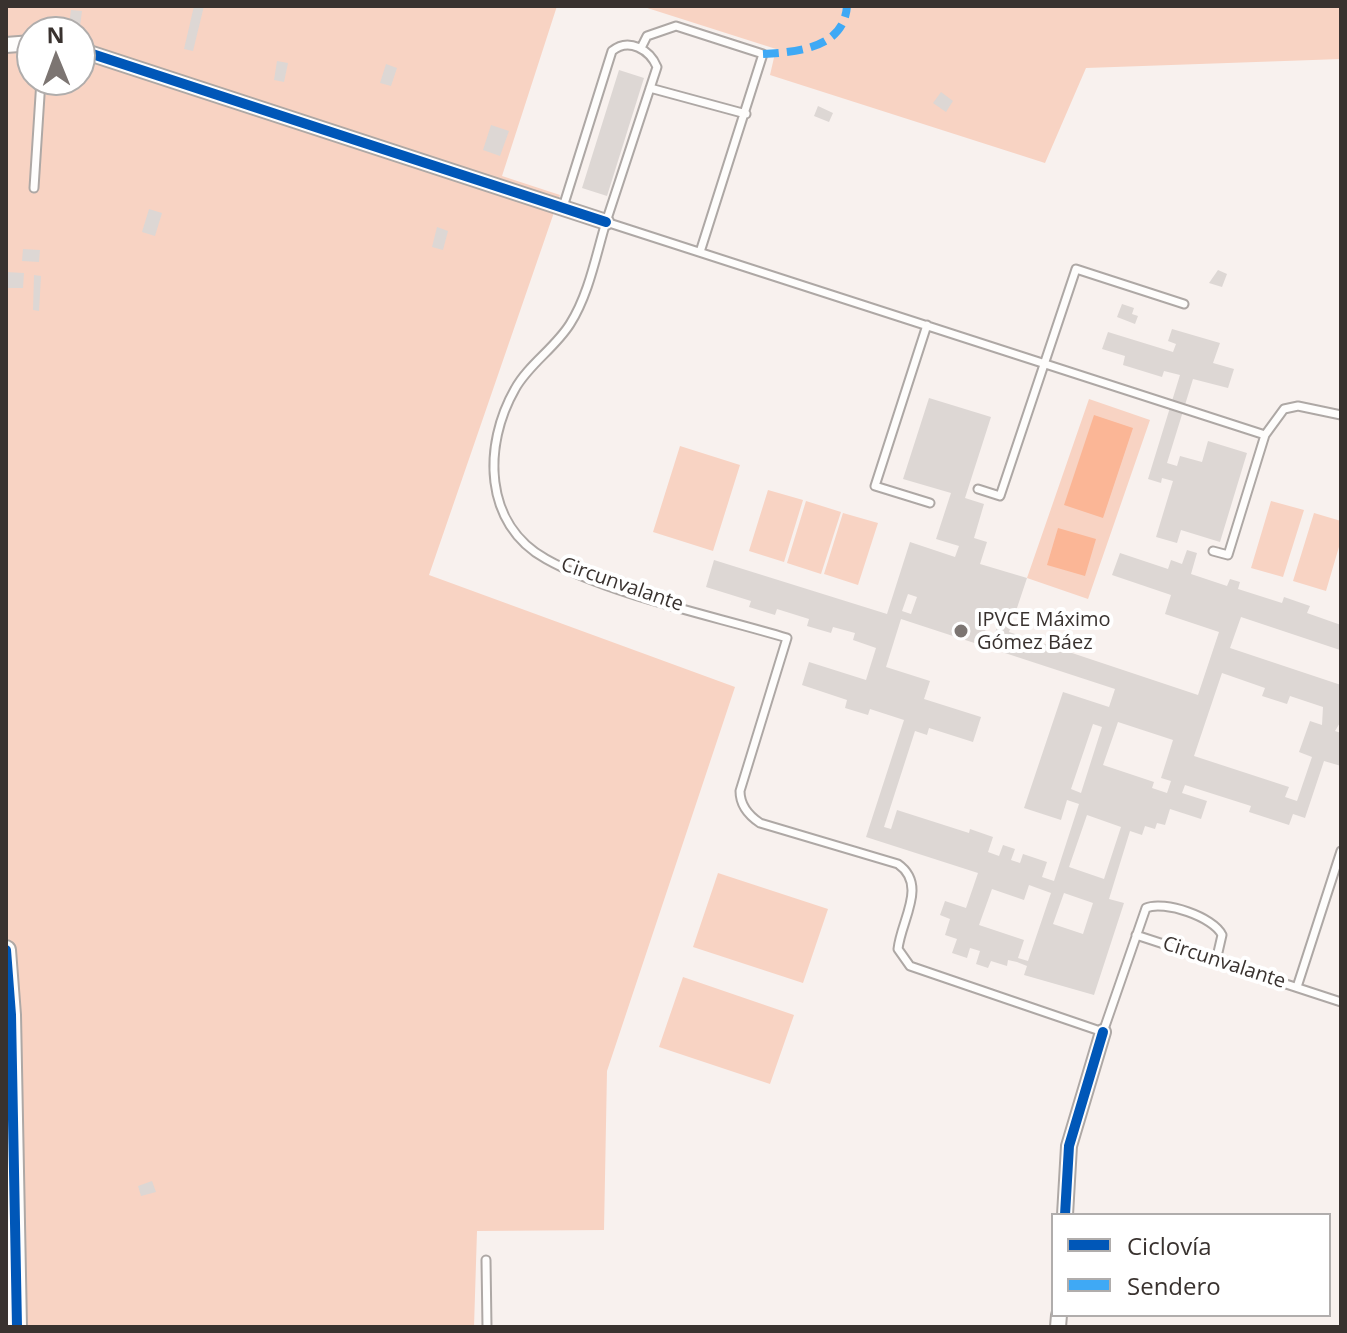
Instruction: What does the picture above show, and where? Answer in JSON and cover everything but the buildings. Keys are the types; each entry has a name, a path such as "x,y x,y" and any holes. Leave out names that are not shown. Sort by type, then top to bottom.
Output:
{"street":[{"path":"96,55 606,222"},
{"path":"6,950 11,1015 17,1327"},
{"path":"1065,1213 1069,1146 1103,1032"}],"lane":[{"path":"641,48 647,36 676,26 760,51 764,60 700,252"},
{"path":"563,207 612,51 627,45 641,48 651,54 657,67 606,222 1265,435"},
{"path":"650,88 746,114"},
{"path":"34,188 40,96"},
{"name":"Circunvalante","path":"606,222 587,287 570,324 516,387 499,427 492,455 493,490 514,533 545,559 620,589 787,638 740,791 740,800 751,817 898,864 908,871 913,883 912,896 898,949 910,966 1103,1032 1136,935 1341,1002"},
{"path":"978,489 1000,496 1076,269 1184,304"},
{"path":"927,325 875,486 930,503"},
{"path":"1213,551 1228,555 1265,435 1284,409 1298,406 1341,415"},
{"path":"1297,987 1341,851"},
{"path":"1136,935 1146,908 1161,905 1214,923 1222,935 1216,961"},
{"path":"486,1260 487,1327"}],"shaded area":[{"path":"6,6 557,6 502,176 560,195 429,575 735,687 607,1071 604,1230 477,1231 474,1327 6,1327"},
{"path":"641,6 1341,6 1341,59 1086,68 1045,163 770,75 776,49"},
{"path":"1089,399 1150,420 1088,599 1027,578"},
{"path":"1094,415 1133,428 1103,518 1064,505"},
{"path":"680,446 740,465 713,551 653,532"},
{"path":"768,490 803,500 784,562 749,551"},
{"path":"806,501 841,512 821,574 787,563"},
{"path":"1271,501 1304,510 1283,577 1251,568"},
{"path":"843,513 878,523 858,585 824,574"},
{"path":"1314,513 1341,521 1341,540 1326,591 1293,581"},
{"path":"1058,528 1096,539 1085,576 1047,565"},
{"path":"718,873 828,909 803,983 693,947"},
{"path":"683,977 794,1015 770,1084 659,1047"}],"marked path":[{"path":"763,54 804,49 828,39 838,31 847,6"}],"cycle path":[{"path":"96,55 606,222"},
{"path":"6,950 11,1015 17,1327"},
{"path":"1065,1213 1069,1146 1103,1032"}],"place":[{"name":"IPVCE Máximo Gómez Báez","path":"961,631"}]}
